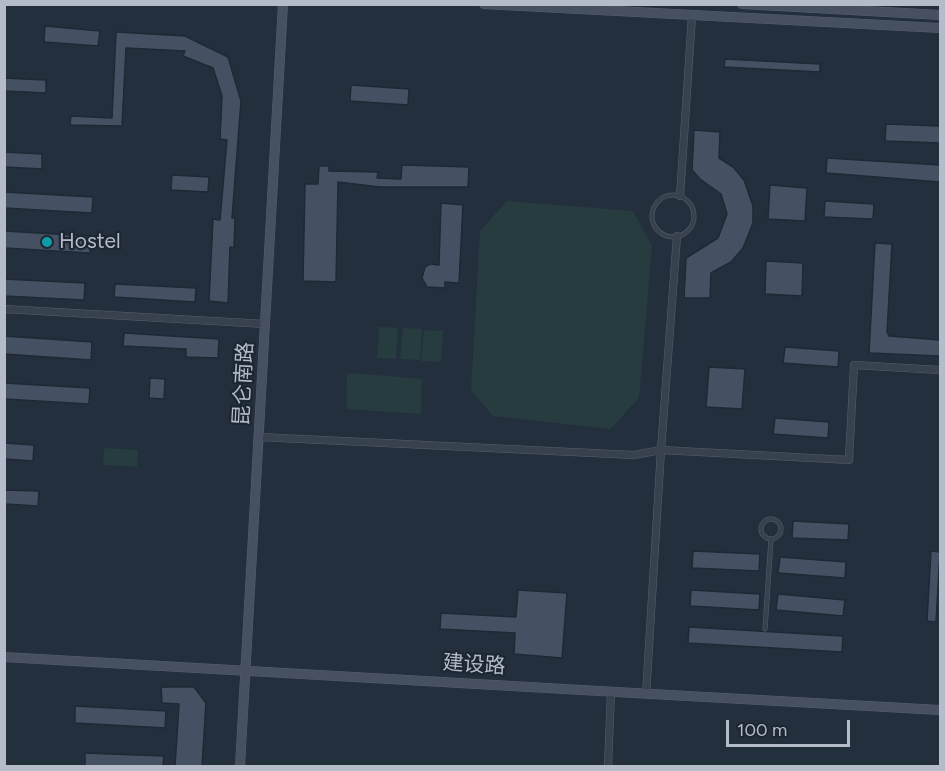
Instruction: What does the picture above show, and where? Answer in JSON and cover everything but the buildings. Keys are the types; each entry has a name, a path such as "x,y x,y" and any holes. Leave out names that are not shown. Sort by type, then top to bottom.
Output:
{"main road":[{"name":"昆仑南路","path":"240,766 283,4"},
{"path":"484,4 940,28"},
{"path":"742,4 940,15"},
{"name":"建设路","path":"4,657 247,668 611,693 940,711"}],"street":[{"path":"680,196 692,16"},
{"path":"646,695 661,450 678,236"},
{"path":"4,309 266,324"},
{"path":"259,438 634,455 661,450 849,460 854,365 940,370"},
{"path":"608,766 611,693"}],"lane":[{"path":"666,195 680,196 689,201 694,217 687,231 678,236 663,235 657,230 651,214 658,200 666,195"},
{"path":"772,519 779,522 781,530 778,536 771,539 764,535 761,528 765,521 772,519"},
{"path":"765,629 771,539"}],"green space":[{"path":"507,201 633,211 652,246 639,398 610,429 493,416 471,390 480,231"},
{"path":"379,327 398,328 396,359 377,358"},
{"path":"403,328 422,329 420,360 400,359"},
{"path":"424,330 443,331 441,362 421,361"},
{"path":"347,374 422,379 421,414 346,409"},
{"path":"104,448 138,450 137,467 103,465"}],"place":[{"name":"Hostel","path":"47,242"}]}
